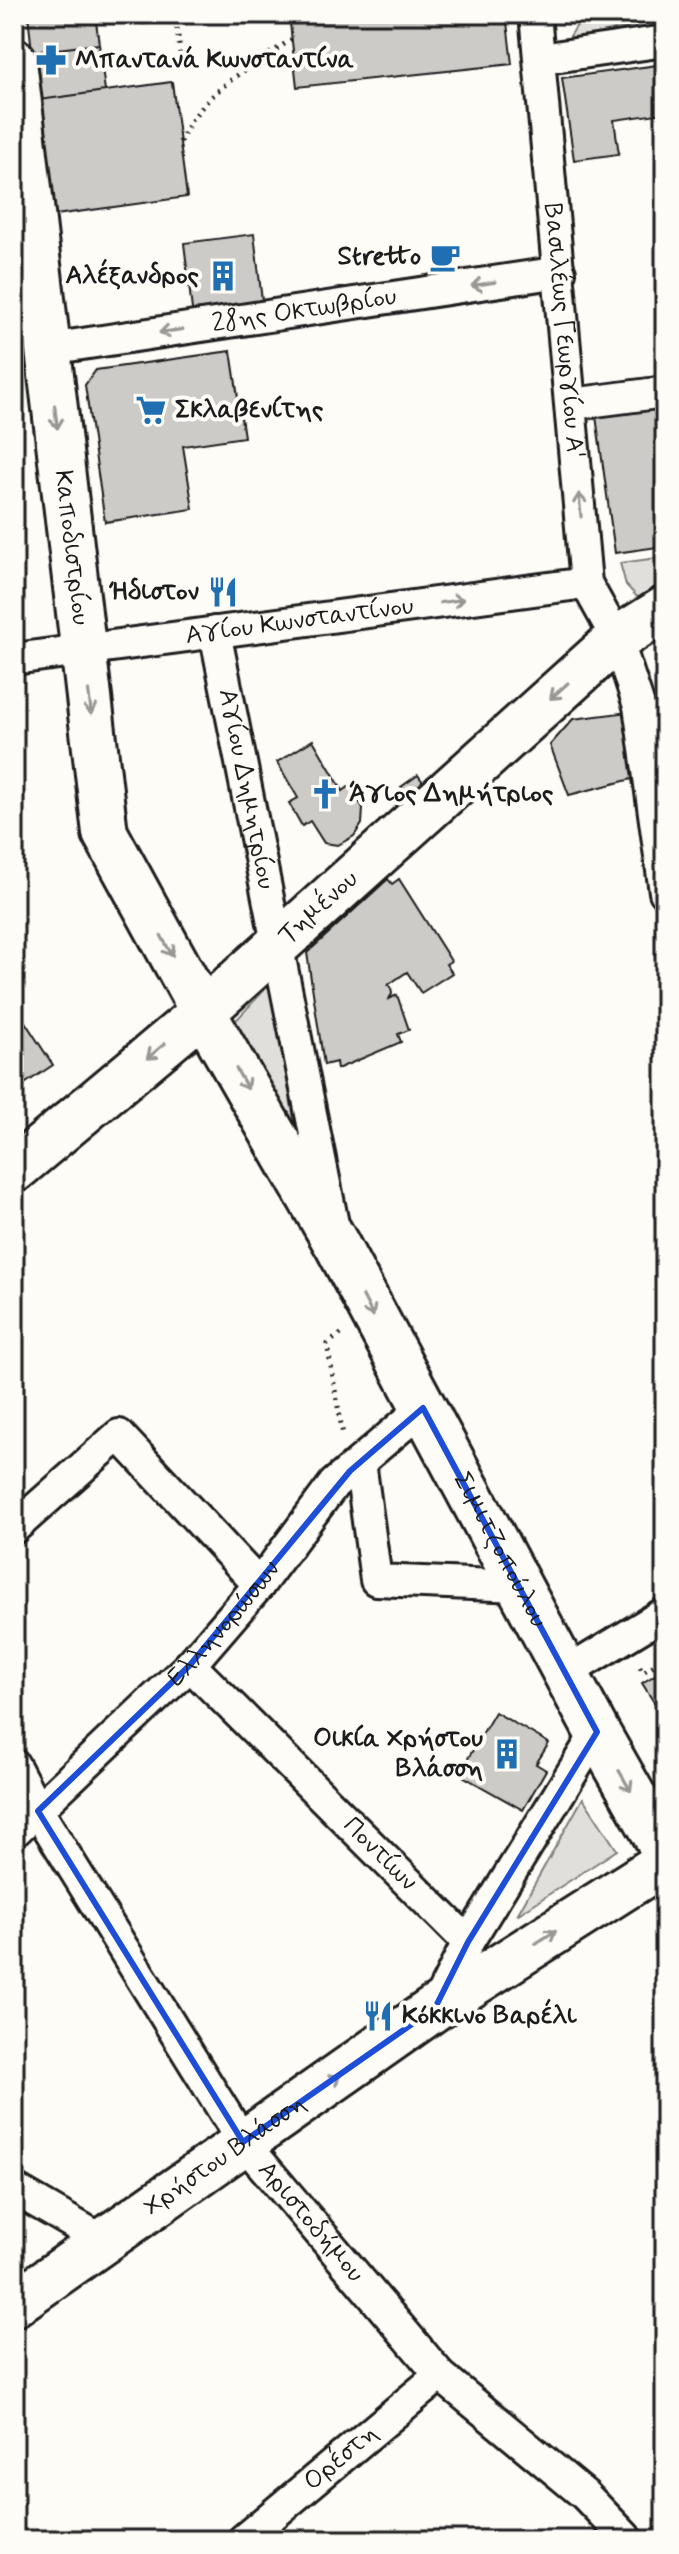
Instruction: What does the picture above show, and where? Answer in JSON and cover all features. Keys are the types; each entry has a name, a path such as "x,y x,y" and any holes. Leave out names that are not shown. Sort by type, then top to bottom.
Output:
{"main road":[{"name":"Καποδιστρίου","path":"14,61 26,268 49,349 105,833 203,1012"},
{"name":"Τημένου","path":"14,1170 203,1012 617,639 665,609"},
{"name":"Σιμιτζοπούλου","path":"203,1012 337,1245 597,1732 665,1852"},
{"name":"Χρήστου Βλάσση","path":"14,2304 435,2008 665,1862"}],"street":[{"name":"Βασιλέως Γεωργίου Α'","path":"535,14 586,583 617,639 639,706 665,892"},
{"path":"540,59 665,41"},
{"name":"28ης Οκτωβρίου","path":"49,349 560,272"},
{"path":"572,404 665,392"},
{"name":"Αγίου Κωνσταντίνου","path":"14,659 586,583"},
{"name":"Αγίου Δημητρίου","path":"215,632 279,944"},
{"name":"Σιμιτζοπούλου","path":"279,944 337,1245"},
{"name":"Ελληνορώσων","path":"14,1832 190,1665 259,1585 334,1484 423,1408"},
{"path":"14,1528 119,1435 259,1585"},
{"path":"355,1466 376,1580 519,1586"},
{"path":"566,1673 665,1613"},
{"name":"Ποντίων","path":"190,1665 468,1942"},
{"name":"Χρήστου Βλάσση","path":"435,2008 468,1942 597,1732"},
{"name":"Αριστοδήμου","path":"14,1765 38,1811 243,2142 440,2375 585,2495 628,2540"},
{"path":"14,2189 102,2240"},
{"name":"Ορέστη","path":"243,2540 440,2375"}],"path":[{"path":"176,20 182,68"},
{"path":"180,142 189,121 216,90 292,39"},
{"path":"355,1466 327,1344 372,1315"},
{"path":"643,1672 659,1662"}],"highlighted area":[{"path":"423,1408 597,1732 468,1942 435,2008 243,2142 38,1811 190,1665 350,1471"}],"shaded area":[{"path":"584,14 665,14 665,30 633,26 567,41"},
{"path":"665,557 661,589 642,602 626,585 620,563"},
{"path":"270,984 298,1143 226,1031"},
{"path":"583,1798 617,1850 517,1915"}],"building":[{"path":"28,14 95,14 99,44 32,52"},
{"path":"141,14 212,14 212,15 142,24"},
{"path":"289,14 506,14 512,64 297,87"},
{"path":"99,44 105,91 39,100 32,52"},
{"path":"665,64 665,113 614,120 619,154 574,160 562,78"},
{"path":"172,82 187,197 55,215 39,100"},
{"name":"Αλέξανδρος","path":"254,234 263,309 193,318 184,243"},
{"path":"231,351 244,437 183,446 193,509 105,522 85,385 96,370"},
{"path":"665,406 665,546 615,553 596,416"},
{"path":"628,712 636,778 569,795 550,745 573,719"},
{"name":"Άγιος Δημήτριος","path":"313,740 343,791 350,786 363,808 362,824 354,836 338,845 324,843 310,821 302,826 289,803 298,798 277,762"},
{"path":"418,775 430,792 414,804 401,787"},
{"path":"388,879 392,884 399,879 451,961 446,964 452,973 421,993 407,972 388,985 392,994 389,999 397,995 409,1030 398,1034 401,1042 337,1069 336,1062 324,1065 307,953"},
{"path":"14,1005 53,1065 14,1091"},
{"path":"665,1669 665,1720 642,1683"},
{"name":"Οικία Χρήστου Βλάσση","path":"495,1712 549,1743 536,1764 546,1770 523,1810 459,1774"}],"place":[{"name":"Μπαντανά Κωνσταντίνα","path":"51,60"},
{"name":"Stretto","path":"445,257"},
{"name":"Αλέξανδρος","path":"223,276"},
{"name":"Σκλαβενίτης","path":"151,410"},
{"name":"Ήδιστον","path":"223,592"},
{"name":"Άγιος Δημήτριος","path":"325,794"},
{"name":"Οικία Χρήστου Βλάσση","path":"507,1754"},
{"name":"Κόκκινο Βαρέλι","path":"378,2016"}]}
